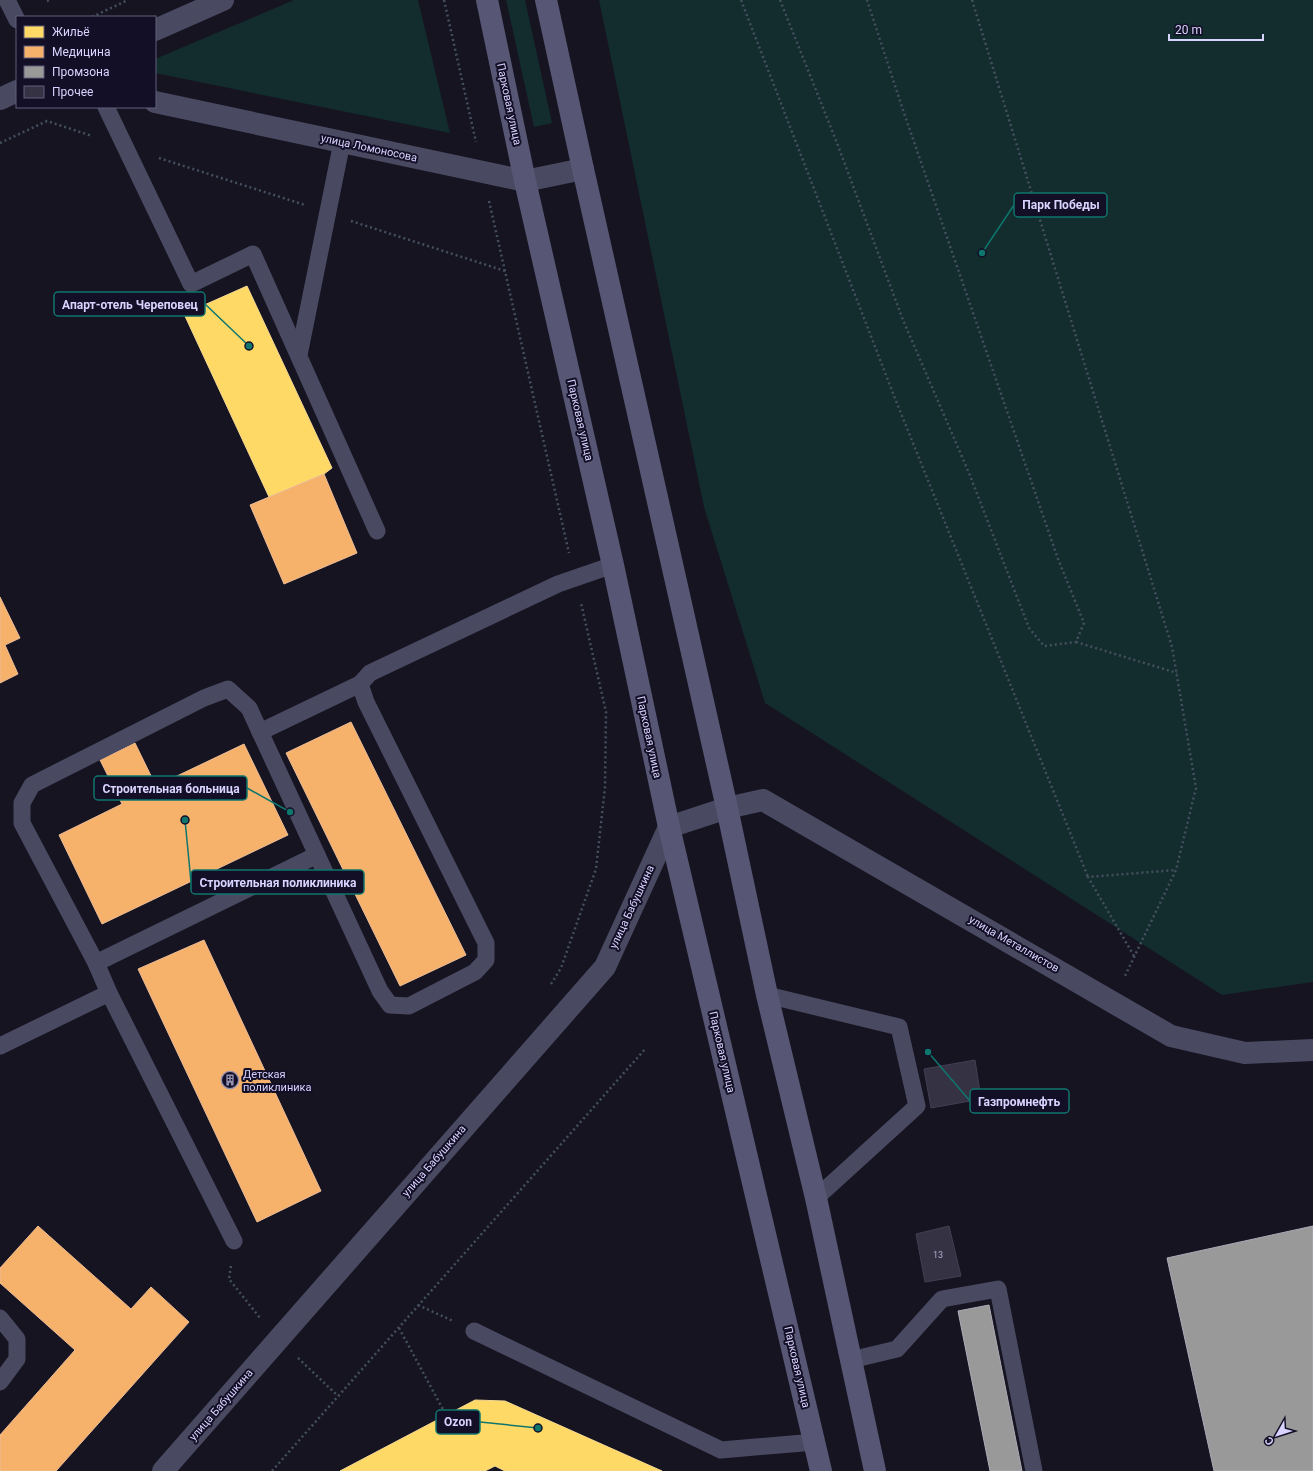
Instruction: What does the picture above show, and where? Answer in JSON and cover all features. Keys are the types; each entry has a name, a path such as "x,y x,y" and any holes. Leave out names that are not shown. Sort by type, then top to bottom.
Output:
{"main road":[{"name":"Парковая улица","path":"487,0 525,181 613,565 669,827 821,1471"},
{"path":"546,0 727,808 766,995 816,1198 875,1471"}],"street":[{"path":"156,30 223,0"},
{"path":"0,99 16,91"},
{"name":"улица Ломоносова","path":"156,102 525,181 583,169"},
{"name":"улица Металлистов","path":"669,827 727,808 763,800 1171,1036 1245,1053 1313,1050"},
{"name":"улица Бабушкина","path":"163,1471 605,967 669,827"}],"lane":[{"path":"7,0 16,18"},
{"path":"106,108 192,284 253,254 377,531"},
{"path":"298,355 342,142"},
{"path":"260,732 360,684 370,673 558,584 613,565"},
{"path":"234,1241 109,993 96,963 22,823 22,803 32,785 204,698 228,689 249,708 380,991 390,1005 409,1006 475,972 486,960 486,943 366,702 360,684"},
{"path":"96,963 317,854"},
{"path":"0,1046 109,993"},
{"path":"766,995 899,1027 917,1106 816,1198"},
{"path":"851,1360 897,1349 942,1299 998,1289 1034,1471"},
{"path":"0,1318 17,1339 17,1360 0,1382"},
{"path":"474,1331 721,1450 815,1442"}],"path":[{"path":"94,16 128,0"},
{"path":"444,0 606,712 606,787 596,869 561,968 549,986"},
{"path":"741,0 896,401 1088,877 1134,956"},
{"path":"780,0 837,144 903,320 969,473 1029,628 1044,646 1076,642 1177,673"},
{"path":"868,0 903,110 1056,552 1084,623 1076,642"},
{"path":"972,0 1172,647 1196,788 1176,870 1112,1002"},
{"path":"0,143 46,121 505,271"},
{"path":"1088,877 1176,870"},
{"path":"272,1471 646,1048"},
{"path":"418,1305 474,1331"},
{"path":"399,1328 446,1415"}],"green space":[{"path":"294,0 418,0 450,133 156,73 156,59"},
{"path":"506,0 525,0 552,123 534,127"},
{"path":"599,0 1313,0 1313,982 1222,995 765,703 704,507"}],"building: Жильё":[{"path":"247,286 332,468 324,474 269,497 184,314"},
{"path":"475,1400 505,1401 662,1471 505,1471 495,1466 485,1471 340,1471"}],"building: Медицина":[{"path":"324,474 357,553 284,584 250,505"},
{"path":"0,597 20,638 5,645 18,674 0,683"},
{"path":"351,722 466,955 400,986 286,753"},
{"path":"135,743 156,786 244,744 288,835 102,924 59,835 122,804 100,760"},
{"name":"Детская поликлиника","path":"204,940 321,1191 257,1222 138,969"},
{"path":"38,1226 131,1309 151,1287 189,1322 56,1471 0,1471 0,1435 75,1350 0,1283 0,1268"}],"building: Промзона":[{"path":"1313,1226 1313,1471 1214,1471 1167,1258"},
{"path":"989,1305 1022,1471 990,1471 958,1311"}],"building: Прочее":[{"path":"975,1060 981,1099 931,1108 924,1069"},
{"path":"949,1226 961,1276 925,1282 916,1234"}],"place":[{"name":"Парк Победы","path":"982,253"},
{"name":"Апарт-отель Череповец","path":"249,346"},
{"name":"Строительная больница","path":"290,812"},
{"name":"Строительная поликлиника","path":"185,820"},
{"name":"Газпромнефть","path":"928,1052"},
{"name":"Детская поликлиника","path":"230,1080"},
{"name":"Ozon","path":"538,1428"}]}
